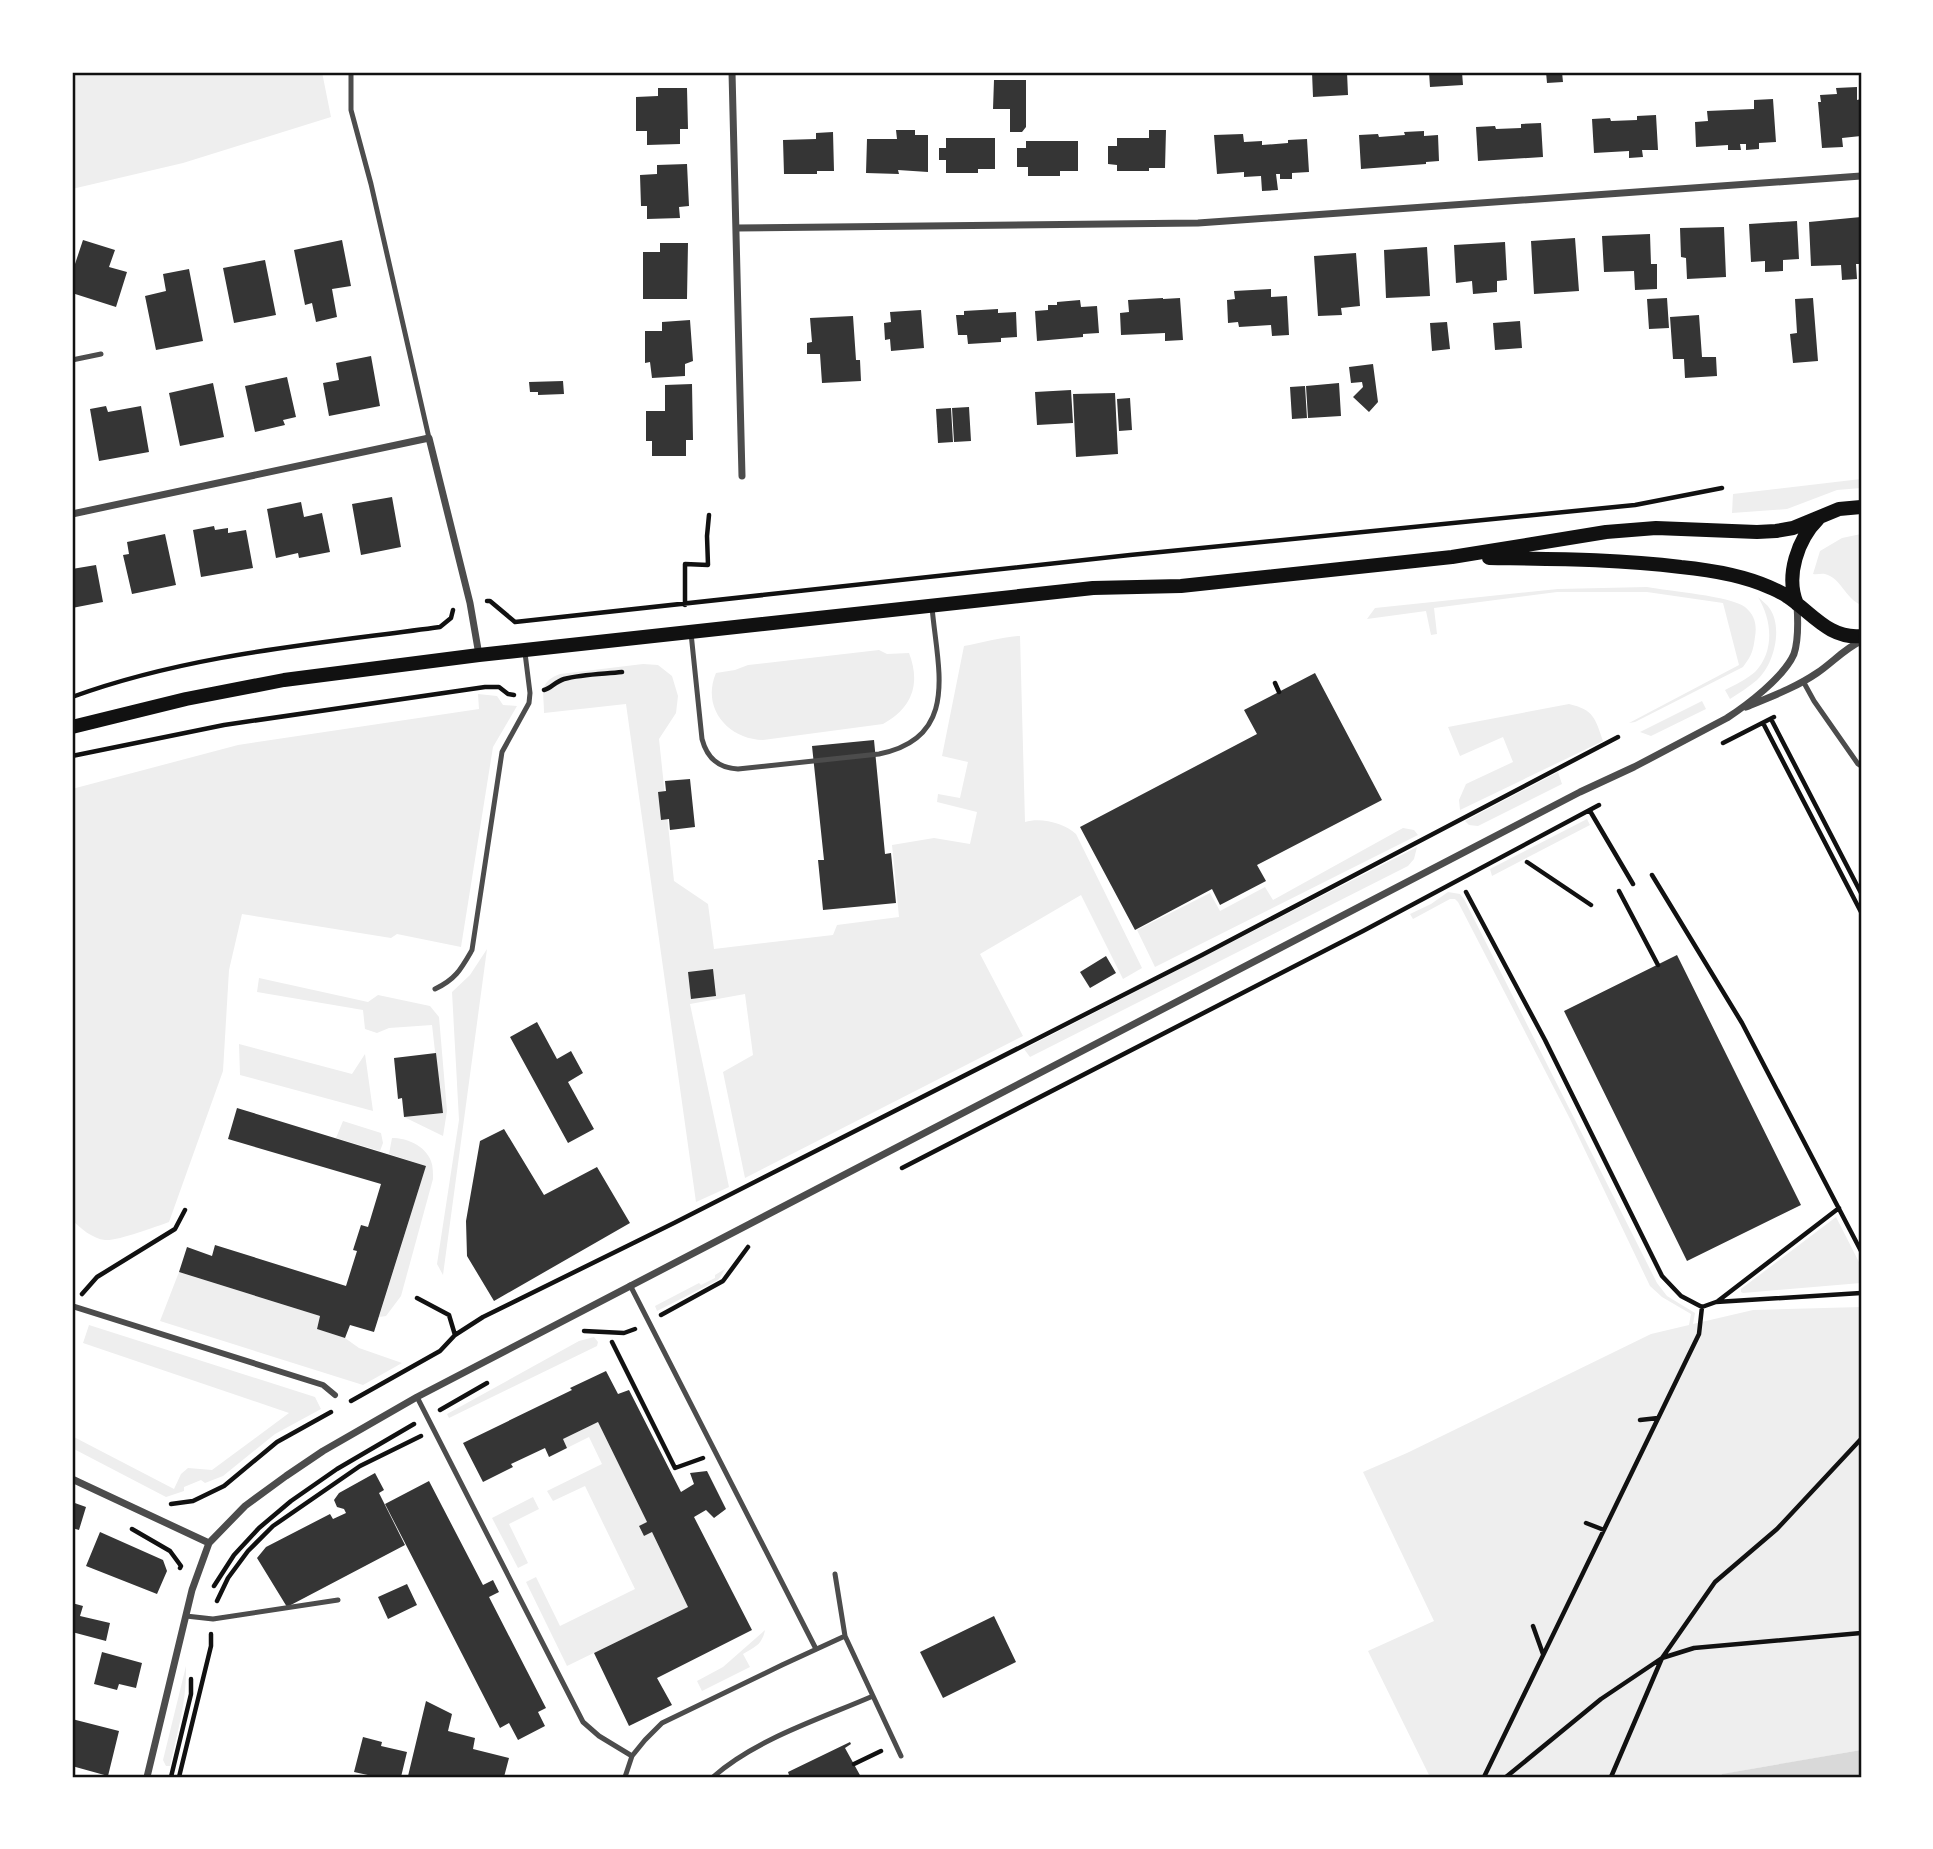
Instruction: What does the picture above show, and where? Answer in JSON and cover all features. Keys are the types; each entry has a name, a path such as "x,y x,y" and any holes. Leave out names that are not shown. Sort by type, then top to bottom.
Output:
{"main road":[{"path":"72,727 251,686 479,654 1093,588 1181,586 1452,557 1606,532 1656,528 1776,531 1793,528 1839,509 1861,506"},
{"path":"1797,604 1793,588 1796,555 1810,527 1822,514"},
{"path":"1452,557 1608,560 1695,568 1750,579 1788,597 1824,627 1839,634 1861,638"}],"street":[{"path":"732,72 741,476"},
{"path":"737,228 1198,223 1861,176"},
{"path":"72,514 429,438 470,603 479,654"},
{"path":"1739,710 1774,680 1790,662 1797,638 1797,604"},
{"path":"147,1777 192,1590 209,1543 245,1506 323,1451 417,1397 873,1158 1739,710 1789,689 1819,672 1861,638"},
{"path":"72,1306 323,1385 335,1395"},
{"path":"72,1479 209,1543"}],"lane":[{"path":"351,72 351,110 371,184 429,438"},
{"path":"72,360 101,354"},
{"path":"691,633 702,739 710,758 718,764 738,769 879,754 891,752 912,742 928,725 938,704 940,680 932,606"},
{"path":"435,989 450,982 472,950 502,751 529,703 524,650"},
{"path":"1803,681 1814,701 1861,766"},
{"path":"630,1285 816,1649"},
{"path":"417,1397 583,1722 599,1736 632,1756"},
{"path":"835,1574 845,1636 901,1756"},
{"path":"186,1616 213,1619 338,1600"},
{"path":"625,1777 632,1756 662,1723 845,1636"},
{"path":"713,1777 739,1757 778,1737 873,1696"}],"path":[{"path":"72,697 175,666 440,627 451,618 454,604 489,601 515,622 1103,558 1635,505 1722,488"},
{"path":"685,605 685,564 708,565 709,515"},
{"path":"72,757 224,725 471,689 499,687 508,694 516,695 548,689 554,683 565,679 621,672"},
{"path":"1275,683 1279,692"},
{"path":"1771,719 1861,893"},
{"path":"1763,723 1861,912"},
{"path":"345,1404 440,1351 455,1335 483,1317 1189,961 1618,737"},
{"path":"895,1171 1363,931 1600,805"},
{"path":"1590,810 1633,884"},
{"path":"1527,862 1591,905"},
{"path":"1653,875 1742,1023 1861,1251"},
{"path":"1619,891 1658,965"},
{"path":"1466,892 1545,1040 1661,1276 1681,1296 1702,1307 1716,1302 1861,1293"},
{"path":"1716,1302 1839,1208"},
{"path":"80,1296 97,1276 175,1229 185,1210"},
{"path":"576,1335 585,1331 624,1333 649,1321 723,1281 746,1248 758,1242"},
{"path":"417,1298 449,1315 455,1335"},
{"path":"1484,1777 1699,1334 1702,1307"},
{"path":"612,1342 675,1468 716,1454"},
{"path":"202,1619 212,1589 234,1555 291,1501 337,1469 496,1378"},
{"path":"163,1505 192,1502 223,1486 277,1442 334,1410"},
{"path":"1640,1420 1659,1418"},
{"path":"179,1777 211,1646 216,1603 248,1551 273,1526 360,1466 425,1434"},
{"path":"1611,1777 1662,1658 1715,1582 1777,1528 1861,1439"},
{"path":"1586,1523 1604,1530"},
{"path":"121,1524 170,1551 181,1566 177,1579"},
{"path":"1533,1626 1543,1654"},
{"path":"1506,1777 1601,1699 1662,1658 1694,1648 1861,1633"},
{"path":"171,1777 191,1693 191,1666"},
{"path":"854,1764 895,1744"}],"shaded area":[{"path":"72,72 322,72 331,117 183,163 72,189"},
{"path":"1861,479 1861,488 1837,490 1787,509 1732,513 1733,494"},
{"path":"1861,534 1861,605 1830,576 1813,574 1820,551 1842,538"},
{"path":"1647,587 1738,603 1753,617 1755,637 1752,653 1743,667 1629,723 1739,665 1723,603 1647,592 1557,592 1434,608 1437,634 1431,635 1426,611 1367,619 1375,608 1558,589"},
{"path":"1758,597 1769,607 1774,617 1775,646 1763,673 1754,683 1730,699 1725,690 1755,672 1766,655 1768,625"},
{"path":"1020,636 1025,822 1052,822 1076,834 1142,968 1123,979 1081,895 980,954 1023,1036 745,1178 723,1072 753,1055 745,994 690,1004 729,1187 696,1202 626,704 544,713 545,685 560,674 643,664 658,665 672,676 678,696 676,713 659,739 674,881 708,904 714,949 833,935 837,925 899,917 892,845 934,838 970,844 977,812 937,802 938,794 960,798 968,762 942,756 964,646"},
{"path":"879,650 887,654 909,653 914,675 914,685 907,703 883,724 763,740 750,738 729,728 715,709 712,686 716,673 748,665"},
{"path":"478,694 497,696 503,705 517,706 493,747 461,947 397,934 391,938 242,914 229,970 223,1071 169,1222 111,1240 96,1238 83,1230 72,1220 72,789 238,745 479,709"},
{"path":"1702,701 1706,709 1651,736 1640,732"},
{"path":"1569,704 1589,712 1603,741 1460,810 1459,800 1466,784 1513,762 1503,737 1460,756 1448,727"},
{"path":"1558,772 1562,784 1478,826 1469,825 1465,821"},
{"path":"1587,819 1590,825 1492,876 1490,869"},
{"path":"1403,828 1414,830 1418,835 1155,967 1137,930 1210,893 1220,911 1265,887 1273,900"},
{"path":"1417,847 1414,859 1408,866 1030,1057 1024,1049"},
{"path":"1448,892 1460,894 1464,899 1657,1283 1667,1296 1695,1313 1693,1324 1753,1310 1861,1307 1861,1750 1723,1774 1721,1777 1425,1777 1429,1775 1368,1651 1434,1621 1363,1472 1651,1334 1689,1325 1691,1314 1662,1297 1650,1286 1570,1119 1458,902 1450,899 1413,919 1410,914"},
{"path":"487,949 443,1275 437,1264 459,1120 452,992 470,975"},
{"path":"259,978 368,1002 378,995 430,1006 439,1017 447,1111 443,1136 404,1117 442,1113 432,1025 389,1028 377,1033 365,1029 363,1010 257,992"},
{"path":"239,1044 352,1074 365,1054 373,1111 240,1075"},
{"path":"343,1121 381,1133 383,1143 380,1151 336,1138"},
{"path":"392,1138 409,1141 428,1155 432,1163 433,1179 401,1296 386,1316 379,1317 426,1166 389,1154"},
{"path":"1836,1217 1861,1266 1861,1283 1741,1292 1741,1289"},
{"path":"725,1269 716,1281 657,1311 655,1306 699,1283 701,1285 715,1278 715,1275"},
{"path":"179,1272 320,1316 317,1329 402,1363 363,1385 160,1321"},
{"path":"89,1325 315,1397 321,1409 275,1434 223,1476 205,1483 201,1480 184,1487 184,1491 166,1497 72,1448 72,1436 174,1489 181,1474 188,1468 212,1470 289,1413 83,1343"},
{"path":"594,1337 598,1342 597,1346 449,1418 447,1414 579,1341"},
{"path":"598,1422 647,1522 639,1527 644,1536 652,1532 688,1607 567,1666 526,1582 536,1577 560,1626 635,1589 585,1486 553,1501 547,1491 602,1464 589,1437 567,1448 563,1439"},
{"path":"533,1497 539,1509 509,1524 528,1563 518,1568 492,1518"},
{"path":"765,1630 760,1642 743,1654 750,1667 702,1691 697,1681 723,1667"},
{"path":"186,1666 181,1717 170,1766 166,1766 163,1760"},
{"path":"1861,1750 1861,1777 1721,1777 1722,1774"}],"building":[{"path":"1312,72 1347,72 1348,95 1313,97"},
{"path":"1429,72 1462,72 1463,85 1430,87"},
{"path":"1546,72 1562,72 1563,82 1547,83"},
{"path":"994,80 1026,80 1026,127 1022,132 1010,132 1010,109 993,109"},
{"path":"1857,87 1857,100 1861,99 1861,136 1842,138 1843,147 1822,148 1818,102 1821,102 1820,95 1837,94 1836,88"},
{"path":"658,88 687,88 688,129 680,129 680,144 647,145 647,131 636,131 636,97 658,96"},
{"path":"1773,99 1776,142 1759,143 1759,149 1746,150 1746,144 1740,144 1741,150 1728,150 1728,145 1696,147 1695,122 1708,121 1707,111 1754,109 1754,100"},
{"path":"1656,115 1658,150 1642,150 1643,157 1629,158 1629,151 1594,153 1592,119 1637,120 1637,116"},
{"path":"1541,123 1543,157 1478,161 1476,127 1521,128 1521,124"},
{"path":"896,130 915,130 915,135 928,135 928,172 898,170 899,174 866,173 867,139 897,139"},
{"path":"1149,130 1166,130 1165,168 1117,171 1117,165 1108,164 1108,146 1117,146 1117,138 1149,138"},
{"path":"1424,131 1424,136 1438,135 1439,161 1361,169 1359,135 1378,134 1379,137"},
{"path":"833,132 834,171 784,174 783,140 816,139 816,133"},
{"path":"1243,134 1244,142 1262,141 1262,145 1307,139 1309,172 1292,173 1292,179 1280,179 1280,174 1276,174 1278,190 1262,191 1261,176 1244,177 1244,172 1217,174 1214,135"},
{"path":"946,138 995,138 995,169 978,169 978,173 946,173 946,160 939,160 939,148 946,148"},
{"path":"1026,141 1078,141 1078,171 1060,171 1060,176 1028,176 1028,167 1017,167 1017,148 1026,148"},
{"path":"687,164 689,206 679,207 680,218 647,219 647,206 641,206 640,175 657,174 657,165"},
{"path":"1861,217 1861,264 1856,264 1857,279 1842,280 1841,265 1811,266 1809,222"},
{"path":"1797,221 1799,259 1783,260 1783,271 1765,272 1765,261 1751,262 1749,224"},
{"path":"1724,227 1726,277 1687,279 1686,258 1681,257 1680,228"},
{"path":"1650,234 1651,264 1657,264 1657,289 1635,290 1634,271 1604,272 1602,236"},
{"path":"1575,238 1579,291 1534,294 1531,241"},
{"path":"83,240 115,250 109,267 127,272 116,307 72,293 72,273"},
{"path":"342,240 351,286 332,289 337,317 316,322 312,303 305,305 294,250"},
{"path":"1505,242 1507,280 1497,281 1497,292 1473,294 1472,281 1456,283 1454,245"},
{"path":"660,243 688,243 687,299 643,299 643,252 660,252"},
{"path":"1427,247 1430,296 1386,298 1384,250"},
{"path":"1356,253 1360,306 1341,308 1342,315 1318,316 1314,256"},
{"path":"265,260 276,315 234,323 223,268"},
{"path":"189,269 203,341 156,350 145,296 166,291 163,274"},
{"path":"1271,289 1271,297 1287,296 1289,335 1272,336 1271,325 1239,327 1238,322 1228,323 1227,300 1235,299 1234,291"},
{"path":"1180,298 1183,340 1165,341 1165,333 1121,335 1120,313 1129,312 1128,300"},
{"path":"1667,298 1669,328 1649,329 1647,299"},
{"path":"1813,298 1818,361 1793,363 1790,334 1797,333 1795,299"},
{"path":"1080,300 1081,307 1097,306 1099,333 1037,341 1035,311 1048,310 1048,305 1057,305 1057,302"},
{"path":"998,309 998,313 1016,312 1017,337 1001,338 1001,342 968,344 967,335 958,335 956,315 964,315 964,311"},
{"path":"921,310 924,348 891,351 890,339 885,340 884,323 891,322 890,312"},
{"path":"1699,315 1702,357 1716,357 1717,376 1685,378 1684,359 1673,359 1670,317"},
{"path":"853,316 856,360 860,360 861,381 822,383 820,354 807,354 807,343 812,342 810,318"},
{"path":"690,320 693,361 685,364 685,376 652,378 650,362 645,363 645,331 662,331 662,322"},
{"path":"1520,321 1522,348 1495,350 1493,323"},
{"path":"1447,322 1450,349 1432,351 1430,323"},
{"path":"371,356 380,406 329,416 323,383 339,380 336,363"},
{"path":"1373,364 1378,402 1369,412 1353,397 1363,387 1362,382 1351,383 1349,367"},
{"path":"287,377 296,417 283,420 285,425 255,432 245,386"},
{"path":"563,381 564,394 538,395 538,392 530,392 529,382"},
{"path":"213,383 224,437 180,446 169,393"},
{"path":"1339,383 1341,416 1308,418 1306,386"},
{"path":"692,384 693,440 686,440 686,456 652,456 652,441 646,441 646,411 665,411 665,385"},
{"path":"1305,386 1307,418 1292,419 1290,387"},
{"path":"1071,390 1073,423 1037,425 1035,392"},
{"path":"1115,393 1118,454 1076,457 1073,394"},
{"path":"1130,398 1132,430 1119,431 1117,399"},
{"path":"106,406 108,412 141,406 149,452 99,461 90,409"},
{"path":"969,407 971,441 954,442 952,408"},
{"path":"951,408 953,442 938,443 936,409"},
{"path":"392,497 401,547 361,555 352,504"},
{"path":"301,502 304,517 322,513 330,552 299,558 298,553 276,558 267,509"},
{"path":"214,526 215,530 228,528 228,533 246,530 253,568 201,577 193,530"},
{"path":"165,534 176,585 132,594 123,555 129,554 127,542"},
{"path":"96,565 103,602 72,608 72,569"},
{"path":"1315,673 1382,800 1257,865 1266,881 1220,905 1212,889 1135,930 1080,827 1257,734 1244,710"},
{"path":"874,740 885,854 891,853 896,903 823,910 818,860 824,860 812,746"},
{"path":"690,779 695,827 670,830 669,819 661,820 658,792 666,791 665,781"},
{"path":"1677,955 1801,1205 1687,1261 1564,1011"},
{"path":"1106,956 1116,973 1090,988 1080,972"},
{"path":"713,969 716,996 691,999 688,972"},
{"path":"537,1022 557,1059 571,1051 583,1073 568,1082 594,1129 568,1143 510,1037"},
{"path":"436,1053 443,1113 404,1117 402,1098 398,1099 394,1058"},
{"path":"237,1108 426,1166 374,1332 350,1325 345,1338 317,1329 320,1316 179,1272 187,1247 212,1256 215,1245 346,1286 357,1251 353,1250 361,1225 368,1227 381,1184 228,1139"},
{"path":"504,1129 544,1195 597,1167 630,1223 494,1301 467,1256 466,1221 480,1141"},
{"path":"606,1371 618,1394 629,1390 681,1492 694,1484 690,1473 707,1471 726,1509 714,1518 706,1510 694,1517 752,1630 657,1678 672,1705 629,1726 594,1653 688,1607 652,1532 644,1536 639,1526 647,1522 598,1422 563,1439 567,1448 549,1457 545,1448 511,1464 513,1467 483,1482 463,1443"},
{"path":"375,1473 384,1490 379,1493 405,1545 287,1607 257,1558 266,1547 330,1514 333,1519 346,1513 344,1509 337,1507 334,1500 339,1493"},
{"path":"429,1481 483,1585 493,1580 499,1592 489,1597 546,1708 538,1712 545,1726 518,1740 509,1723 500,1728 385,1504"},
{"path":"72,1502 86,1507 79,1530 72,1528"},
{"path":"100,1532 163,1560 167,1571 157,1594 86,1566"},
{"path":"407,1584 417,1605 388,1619 378,1597"},
{"path":"72,1603 83,1606 80,1616 110,1623 106,1641 72,1632"},
{"path":"994,1616 1016,1662 943,1698 920,1652"},
{"path":"102,1652 142,1663 136,1688 119,1684 117,1690 94,1684"},
{"path":"426,1701 452,1714 448,1731 475,1738 473,1749 509,1758 504,1777 408,1776"},
{"path":"72,1719 119,1731 108,1776 72,1766"},
{"path":"363,1737 382,1742 381,1746 407,1752 401,1777 377,1777 354,1772"},
{"path":"850,1742 845,1748 861,1777 784,1777 789,1775 788,1772"}]}
